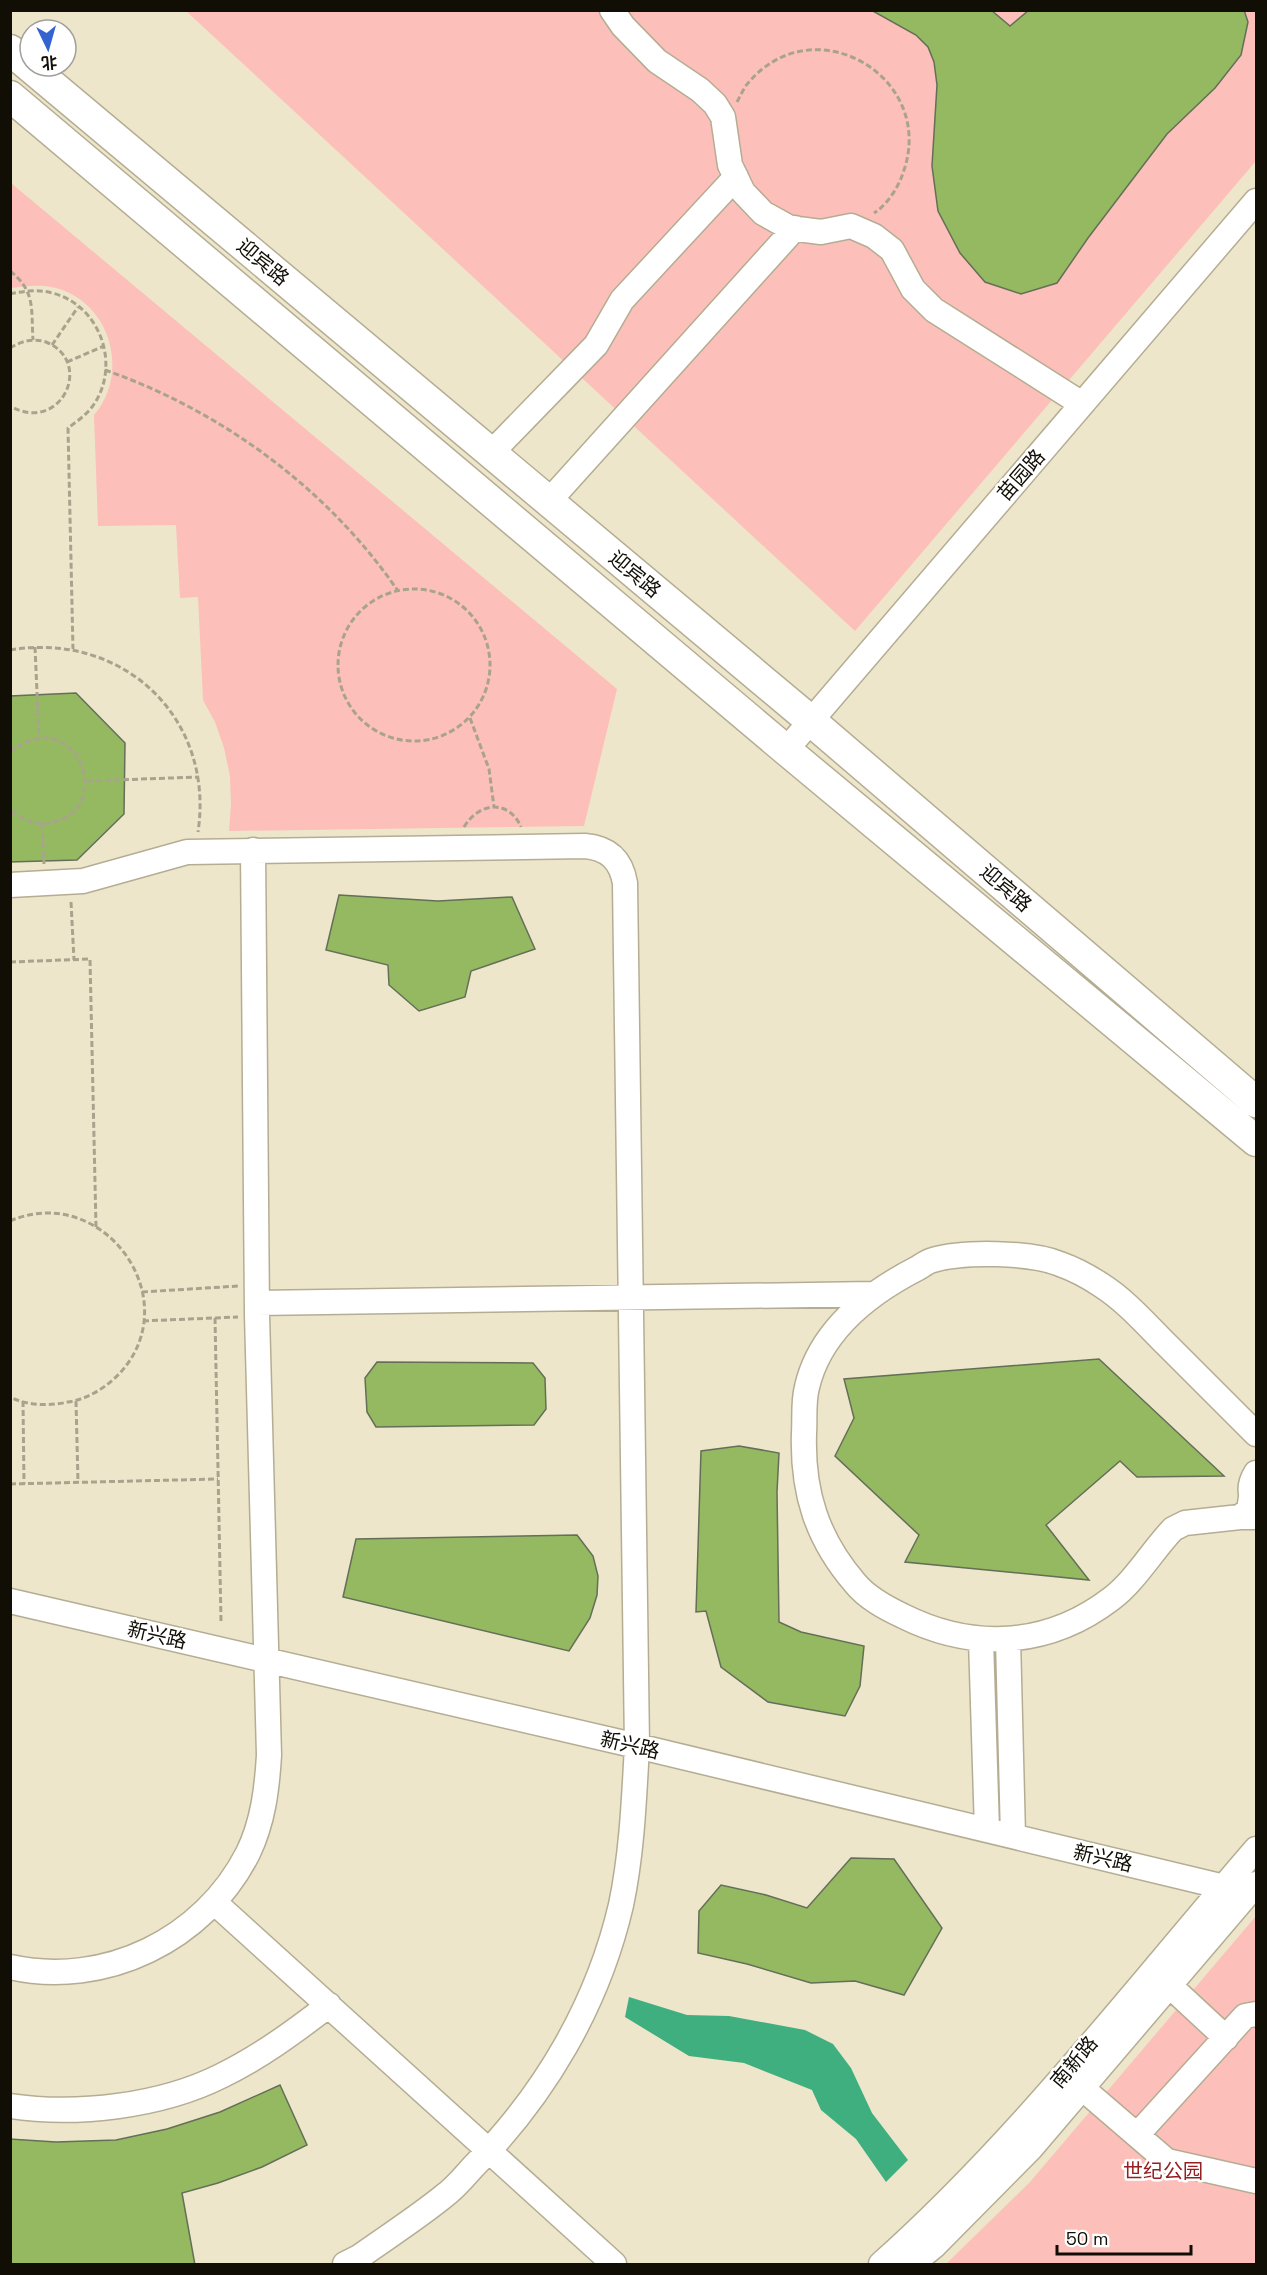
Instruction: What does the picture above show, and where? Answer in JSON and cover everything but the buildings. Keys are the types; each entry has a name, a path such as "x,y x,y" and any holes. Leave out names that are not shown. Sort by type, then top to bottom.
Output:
{"main road":[{"name":"迎宾路","path":"10,50 811,721 1257,1101"},
{"name":"迎宾路","path":"10,96 786,750 1257,1141"}],"street":[{"path":"612,10 623,26 657,61 700,90 715,104 723,117 730,165 743,192 763,213 795,228 821,232 851,226 874,236 892,250 913,289 934,309 1082,404"},
{"path":"491,453 596,345 622,300 736,177"},
{"name":"苗园路","path":"786,750 1257,201"},
{"path":"549,501 795,228"},
{"path":"10,885 83,881 187,852 523,847 597,847 613,856 623,871 626,883 637,1746 634,1816 627,1873 606,1956 587,2006 529,2105 446,2195 345,2265"},
{"path":"10,1967 27,1971 60,1973 93,1969 126,1961 156,1948 185,1929 214,1902 231,1881 248,1852 260,1821 267,1788 269,1755 257,1301 253,850"},
{"path":"1257,1434 1143,1321 1103,1286 1058,1262 1015,1255 977,1254 933,1260 895,1280 874,1294 845,1319 825,1343 814,1363 806,1390 804,1451 806,1484 815,1516 828,1546 857,1585 873,1599 913,1622 960,1637 981,1640 1008,1639 1048,1631 1073,1622 1112,1598 1173,1529 1185,1523 1251,1509 1252,1481 1257,1473"},
{"path":"257,1301 630,1299 874,1294"},
{"name":"新兴路","path":"10,1602 637,1746 1224,1886 1253,1889"},
{"path":"1008,1639 1013,1836"},
{"path":"981,1640 987,1830"},
{"name":"南新路","path":"881,2265 920,2230 1016,2130 1257,1849"},
{"name":"南新路","path":"912,2265 934,2246 1031,2148 1253,1889"},
{"path":"214,1902 614,2265"},
{"path":"1170,1986 1226,2038"},
{"path":"10,2106 39,2110 95,2108 135,2103 181,2091 219,2077 255,2058 328,2005"},
{"path":"1137,2135 1245,2016 1257,2014"},
{"path":"1082,2088 1167,2161 1257,2181"}],"path":[{"path":"727,136 733,108 748,82 770,63 779,59 798,52 827,50 855,57 880,73 899,97 909,126 909,158 898,186 878,210 851,226"},
{"path":"10,271 22,280 29,290 33,340"},
{"path":"10,294 29,290 52,292 73,302 90,316 102,336 107,358 104,383 93,406 68,428 73,649"},
{"path":"52,345 78,306"},
{"path":"10,406 22,412 35,414 46,411 57,405 64,396 69,386 70,374 61,352 52,345 41,340 33,340 17,343 11,347"},
{"path":"67,362 104,346"},
{"path":"105,370 137,381 219,424 294,477 324,502 356,536 398,591"},
{"path":"406,589 433,591 457,602 476,620 488,644 491,670 485,696 470,718 448,734 423,742 399,741 376,733 357,718 343,697 337,674 338,650 347,627 362,608 382,595 398,591 406,589"},
{"path":"35,646 39,738"},
{"path":"10,650 35,646 73,649 105,659 145,683 162,700 188,740 199,777 202,811 196,852"},
{"path":"470,718 489,769 494,807"},
{"path":"10,752 22,743 39,738 51,738 65,744 76,753 84,766 86,781 84,795 77,807 68,816 55,822 42,824 28,821 10,809"},
{"path":"86,781 199,777"},
{"path":"463,848 464,827 469,818 477,811 487,807 507,810 515,816 521,825 523,847"},
{"path":"42,824 44,861"},
{"path":"69,881 74,960"},
{"path":"10,963 90,959 96,1227"},
{"path":"10,1221 45,1213 75,1217 103,1230 125,1251 139,1277 145,1307 141,1337 128,1364 107,1386 76,1401 50,1406 10,1397"},
{"path":"142,1292 257,1301"},
{"path":"143,1321 215,1318 257,1301"},
{"path":"215,1318 221,1621"},
{"path":"23,1401 24,1484"},
{"path":"76,1401 78,1482"},
{"path":"10,1484 218,1479"}],"green space":[{"path":"186,11 1256,11 1256,161 855,631"},
{"path":"11,183 617,689 584,826 229,831 230,776 215,722 203,700 198,597 180,598 176,525 98,526 94,415 105,398 111,380 112,360 109,341 102,324 90,308 75,296 45,286 11,288"},
{"name":"世纪公园","path":"1256,1916 1256,2264 946,2264 1030,2182"}],"shaded area":[{"path":"629,1997 687,2015 729,2016 805,2030 833,2044 851,2068 872,2113 908,2160 886,2182 856,2139 821,2110 812,2090 744,2063 689,2056 625,2017"}]}
